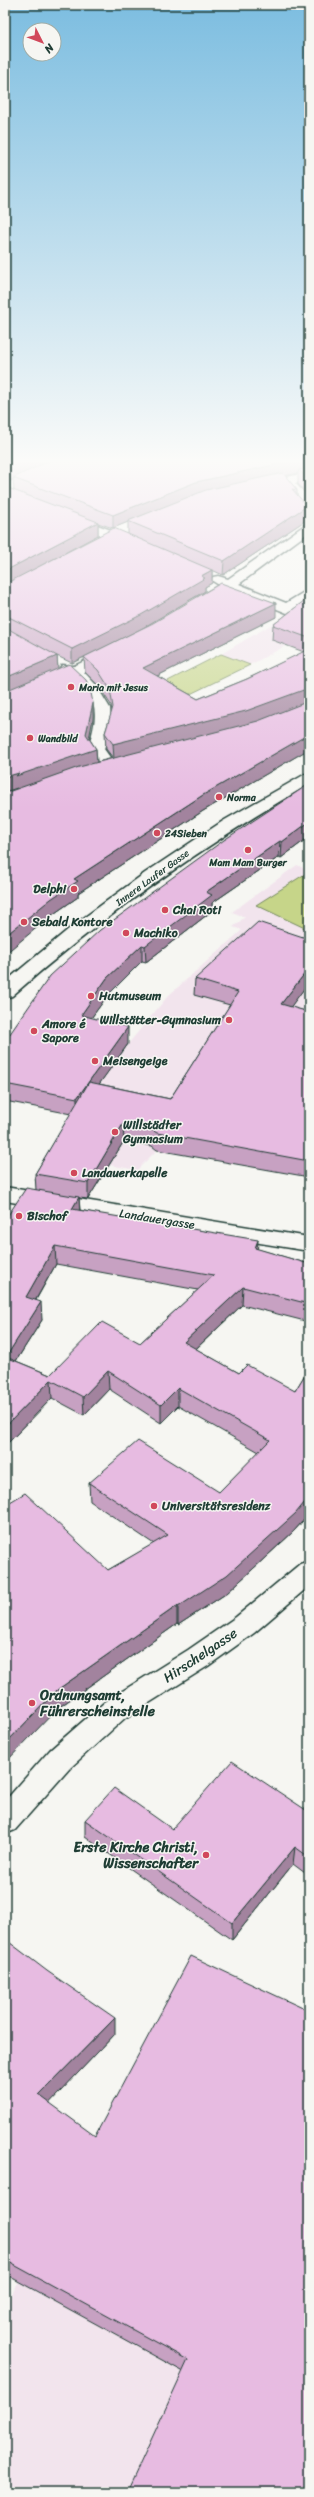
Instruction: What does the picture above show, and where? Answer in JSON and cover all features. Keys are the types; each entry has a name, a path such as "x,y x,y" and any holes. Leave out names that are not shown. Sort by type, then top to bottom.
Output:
{"street":[{"path":"207,576 287,608 309,593"},
{"path":"189,609 242,576"},
{"path":"5,700 73,672 122,647"},
{"path":"53,660 73,672 94,692 104,717 96,749 109,767"},
{"name":"Innere Laufer Gasse","path":"5,992 70,938 158,871 224,826 309,777"},
{"name":"Landauergasse","path":"5,1194 309,1244"},
{"name":"Hirschelgasse","path":"5,1821 60,1759 115,1710 198,1658 245,1625 309,1571"}],"shaded area":[{"path":"281,619 309,633 250,665 221,654"},
{"name":"Willstätter-Gymnasium","path":"297,865 307,870 309,868 309,1177 157,1150 137,1170 109,1165 90,1098 128,1044 168,996 242,930 233,927 245,917 232,912"},
{"path":"161,2016 309,2492 5,2492 5,2307"}],"green space":[{"path":"221,654 250,665 184,697 156,687"},
{"path":"305,874 309,876 309,930 256,905"}],"building":[{"path":"21,576 202,576 205,578 141,615 72,649 5,615 5,584"},
{"path":"221,583 276,603 143,668 198,699 247,679 309,649 309,688 246,711 113,744 105,733 113,707 110,689 98,670 84,657 153,623"},
{"path":"309,597 309,638 273,625"},
{"path":"5,627 57,656 5,678"},
{"path":"69,664 86,680 90,688 93,703 86,734 96,749 16,776 19,773 5,777 5,691"},
{"path":"309,701 309,734 203,795 74,879 78,881 51,899 5,936 5,793 79,767 258,721"},
{"path":"309,784 309,822 282,842 280,841 206,892 212,895 145,946 142,945 107,978 81,1015 128,1027 77,1098 5,1084 5,1041 50,976 100,930 224,840"},
{"name":"Willstätter-Gymnasium","path":"258,922 309,939 309,968 281,1004 309,1012 309,1161 157,1133 152,1130 123,1124 88,1183 35,1174 89,1082 170,1099 238,992 195,979"},
{"path":"26,1188 79,1197 72,1209 258,1240 255,1248 309,1264 309,1304 243,1287 184,1342 239,1373 247,1365 295,1391 309,1368 309,1497 296,1513 227,1575 178,1607 177,1606 57,1690 5,1744 5,1505 25,1493 108,1570 168,1535 89,1483 138,1441 219,1492 270,1440 178,1388 161,1405 108,1371 83,1397 51,1380 5,1427 5,1220","holes":["55,1246 214,1275 140,1343 102,1322 50,1375 6,1357 41,1302 26,1297"]},
{"name":"Erste Kirche Christi, Wissenschafter","path":"232,1761 309,1812 309,1857 295,1847 232,1923 85,1820 114,1788 172,1829"},
{"path":"5,1939 47,1971 115,2018 39,2095 95,2136 191,1956 309,2011 309,2492 127,2492 188,2360 5,2260"}],"place":[{"name":"Maria mit Jesus","path":"71,687"},
{"name":"Wandbild","path":"30,738"},
{"name":"Norma","path":"219,797"},
{"name":"24Sieben","path":"157,833"},
{"name":"Mam Mam Burger","path":"248,850"},
{"name":"Delphi","path":"74,889"},
{"name":"Chai Roti","path":"165,910"},
{"name":"Sebald Kontore","path":"24,922"},
{"name":"Machiko","path":"126,933"},
{"name":"Hutmuseum","path":"91,996"},
{"name":"Willstätter-Gymnasium","path":"229,1020"},
{"name":"Amore é Sapore","path":"34,1031"},
{"name":"Meisengeige","path":"95,1061"},
{"name":"Willstädter Gymnasium","path":"115,1132"},
{"name":"Landauerkapelle","path":"74,1173"},
{"name":"Bischof","path":"19,1216"},
{"name":"Universitätsresidenz","path":"154,1506"},
{"name":"Ordnungsamt, Führerscheinstelle","path":"32,1703"},
{"name":"Erste Kirche Christi, Wissenschafter","path":"206,1855"}]}
